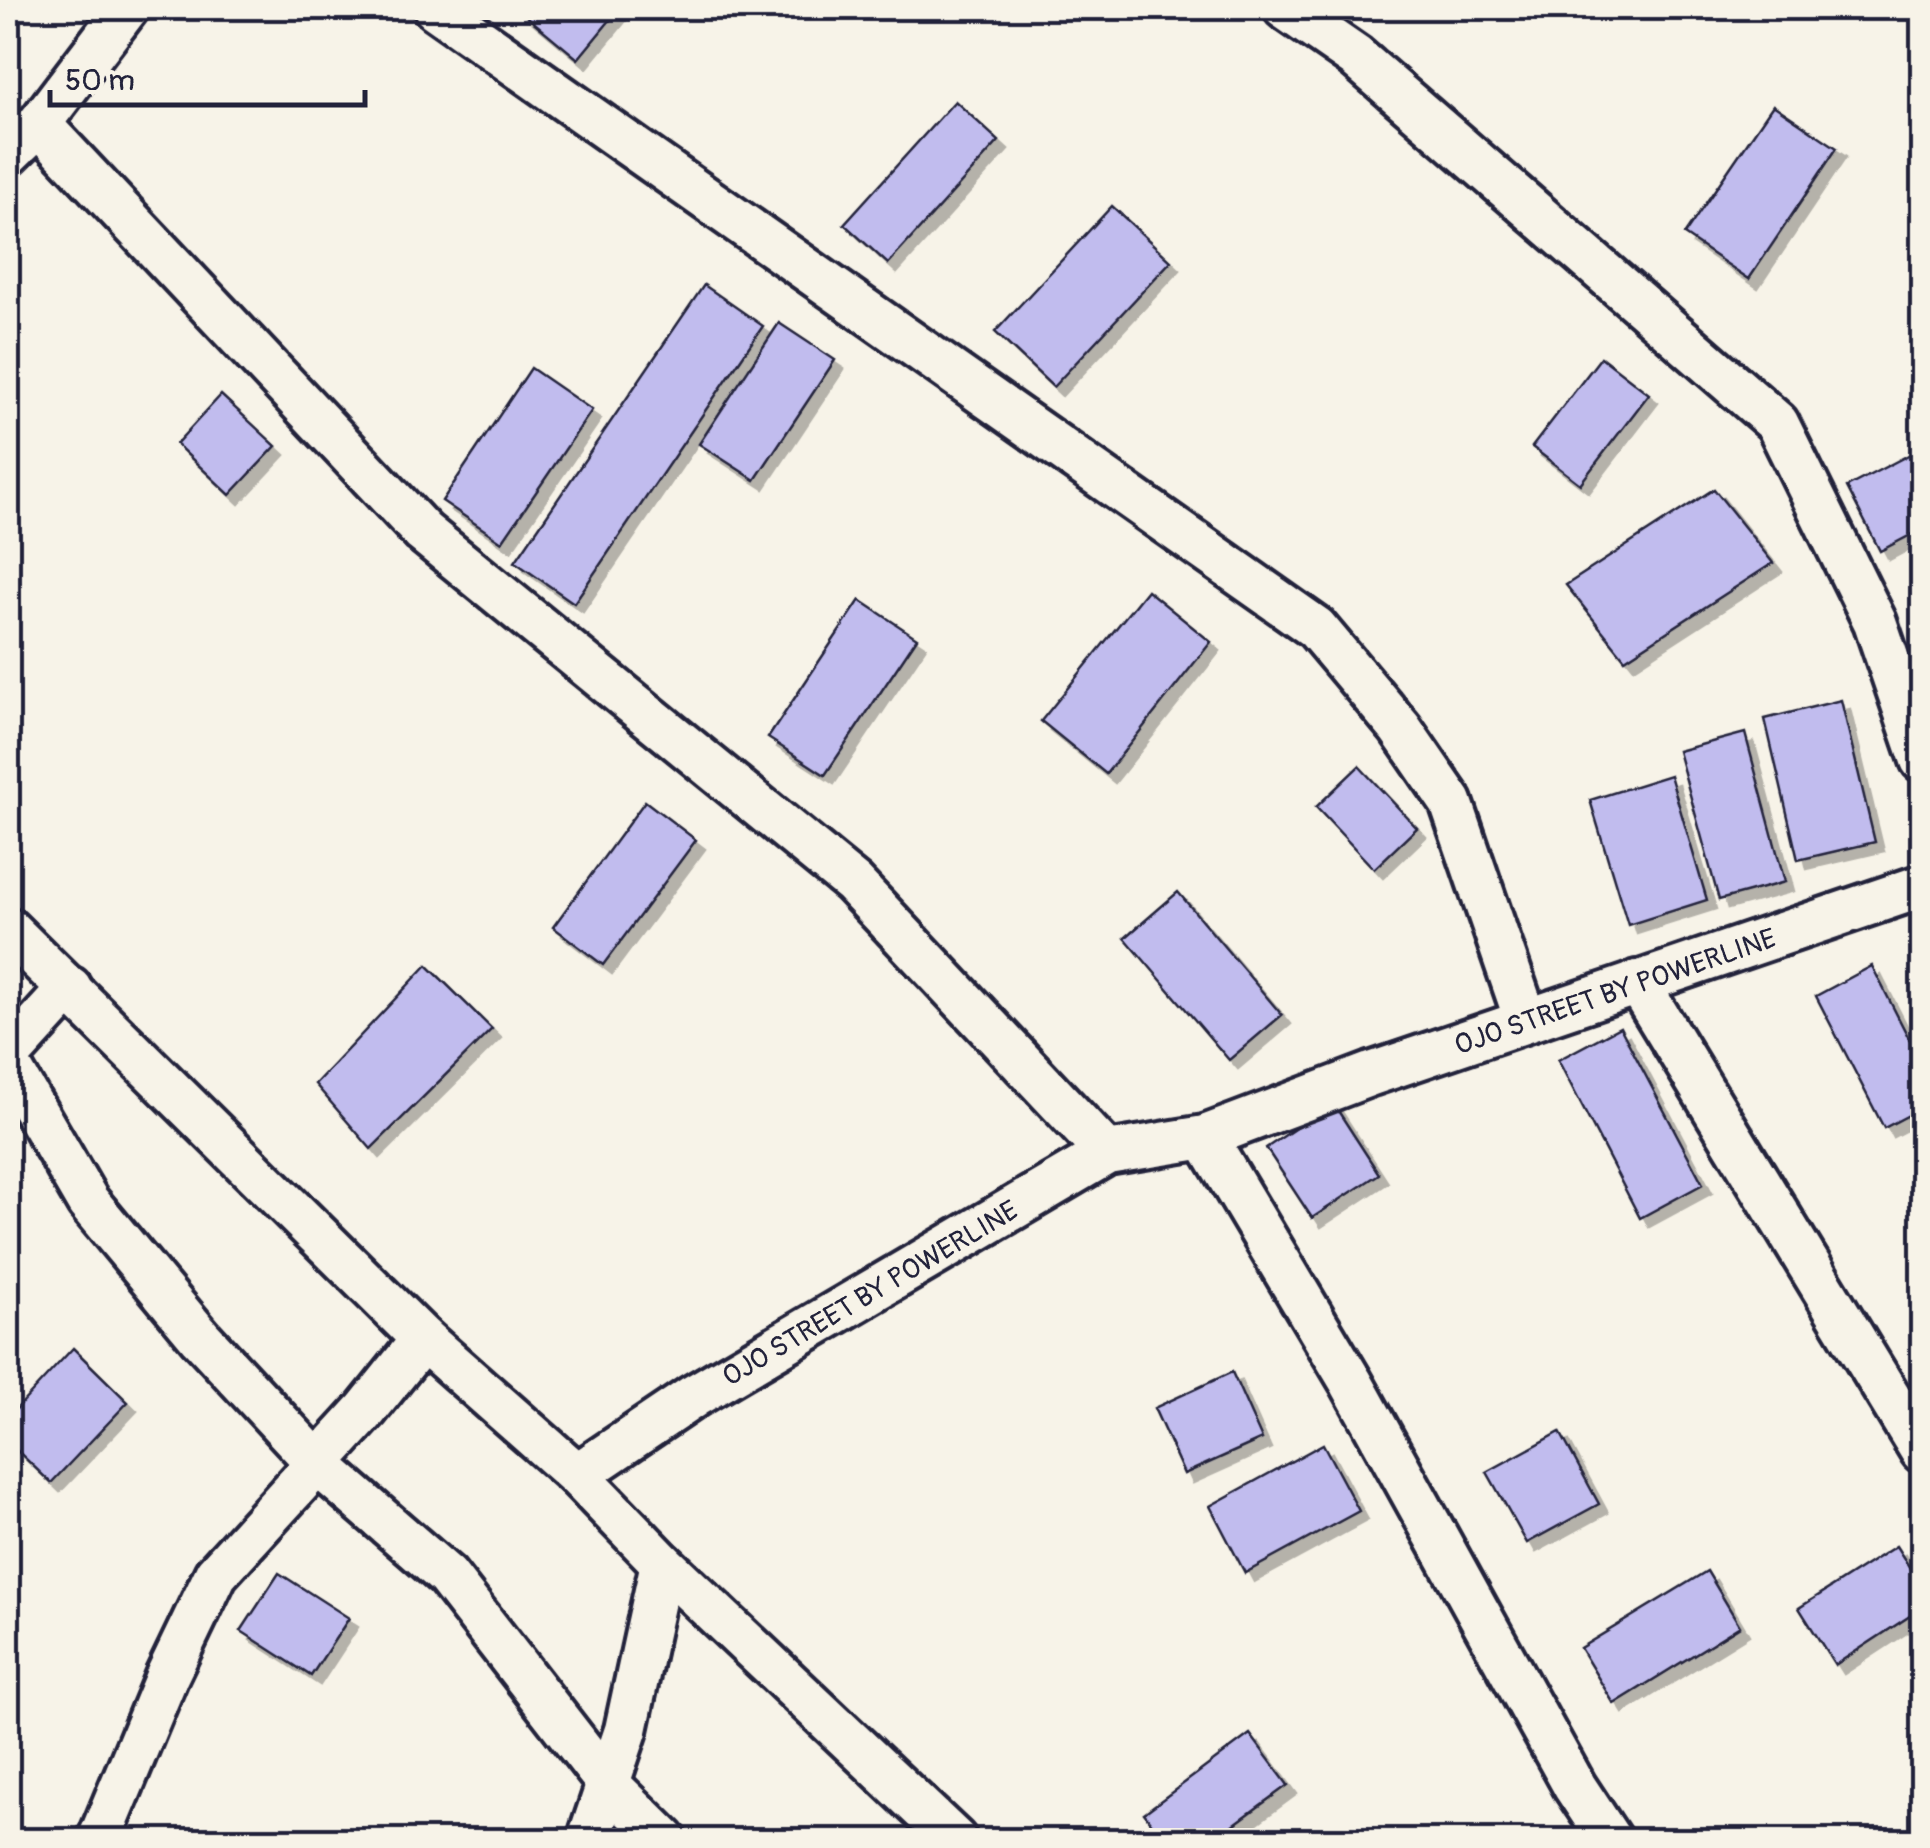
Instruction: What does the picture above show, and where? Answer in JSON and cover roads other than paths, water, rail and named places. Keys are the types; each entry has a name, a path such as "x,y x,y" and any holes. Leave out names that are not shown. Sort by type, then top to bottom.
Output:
{"street":[{"path":"8,154 40,124 126,8"},
{"path":"435,8 1316,628 1400,728 1451,802 1526,1020"},
{"path":"1285,8 1356,57 1777,423 1875,622 1922,760"},
{"path":"40,124 422,532 853,883 1107,1154"},
{"name":"OJO STREET BY POWERLINE","path":"578,1475 694,1396 1107,1154 1205,1137 1526,1020 1922,886"},
{"path":"8,929 423,1339 578,1475 662,1563 955,1840"},
{"path":"1638,982 1922,1451"},
{"path":"70,988 8,1060 88,1202 200,1337 318,1464 447,1576 608,1785 665,1840"},
{"path":"1205,1137 1351,1382 1566,1770 1610,1840"},
{"path":"99,1840 166,1676 216,1574 366,1410 423,1339"},
{"path":"588,1840 626,1730 662,1563"}]}
